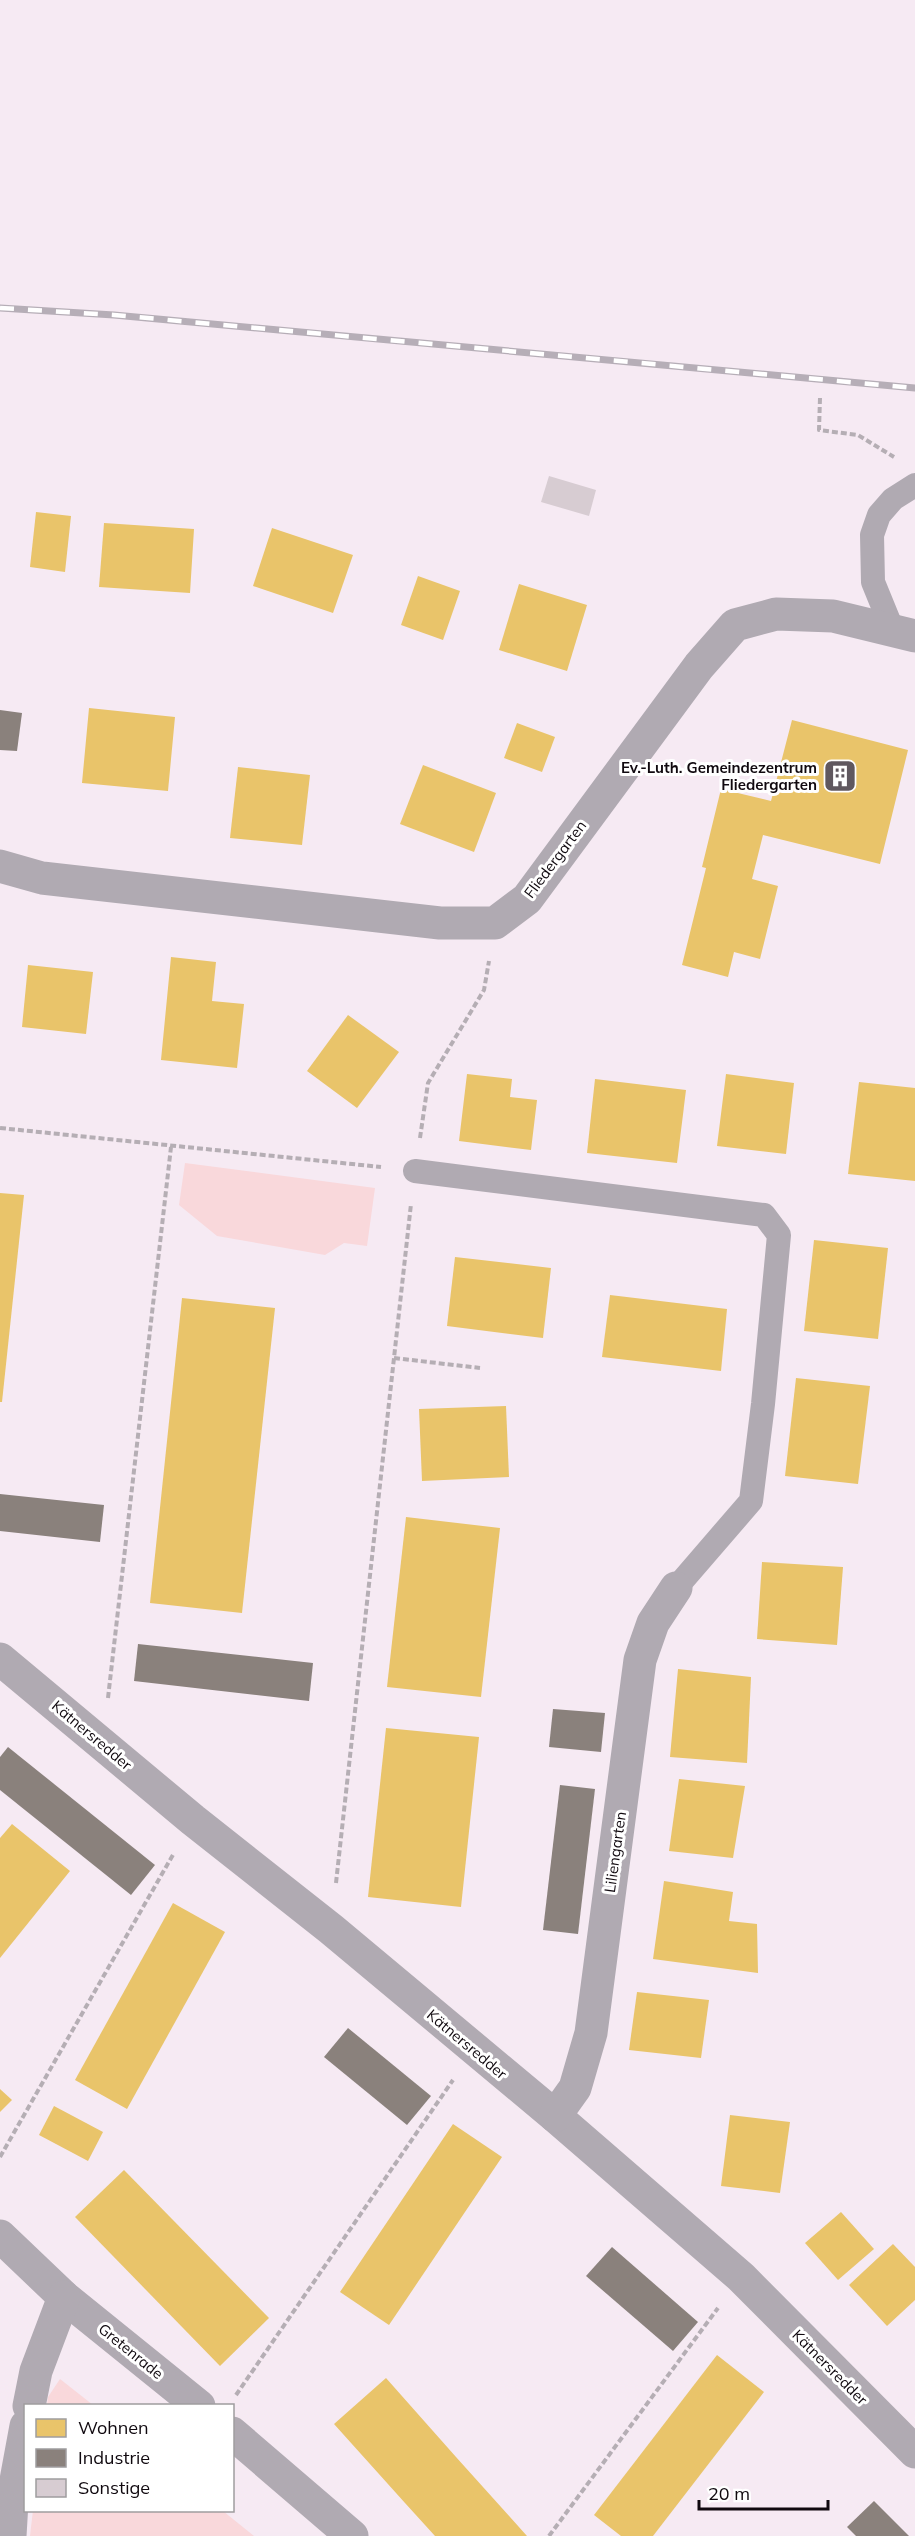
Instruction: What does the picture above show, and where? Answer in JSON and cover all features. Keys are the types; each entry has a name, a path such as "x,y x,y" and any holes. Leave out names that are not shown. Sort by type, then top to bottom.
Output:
{"street":[{"name":"Fliedergarten","path":"495,923 527,898 699,666 735,625 776,614 833,616 904,634"},
{"path":"0,866 42,878 440,923 495,923"},
{"name":"Liliengarten","path":"555,2116 575,2088 591,2032 640,1660 653,1623 676,1588"},
{"name":"Kätnersredder","path":"0,1659 193,1820 331,1929 555,2116 741,2277 915,2452"},
{"name":"Gretenrade","path":"0,2236 64,2297 197,2404"},
{"path":"29,2404 36,2371 64,2297"},
{"path":"234,2435 352,2536"},
{"path":"10,2536 12,2502 24,2437"}],"lane":[{"path":"904,634 873,582 872,535 879,515 893,498 915,485"},
{"path":"415,1171 764,1215 779,1235 751,1501 676,1588"}],"path":[{"path":"820,399 819,430 858,435 896,458"},
{"path":"331,1929 415,1171 428,1083 484,990 495,923"},
{"path":"0,1128 415,1171"},
{"path":"103,1743 171,1147"},
{"path":"394,1358 480,1368"},
{"path":"0,2157 193,1820"},
{"path":"236,2396 474,2050"},
{"path":"549,2536 741,2277"}],"shaded area":[{"path":"185,1163 375,1188 367,1246 344,1243 325,1255 217,1236 179,1205"},
{"path":"60,2379 92,2404 47,2404 48,2397"},
{"path":"33,2512 224,2512 254,2536 30,2536"}],"building: Wohnen":[{"path":"36,512 71,516 65,572 30,567"},
{"path":"104,523 194,529 190,593 99,587"},
{"path":"272,528 353,555 333,613 253,586"},
{"path":"418,576 460,591 443,640 401,625"},
{"path":"519,584 587,605 567,671 499,650"},
{"path":"89,708 175,717 168,791 82,783"},
{"path":"792,720 908,750 880,864 763,835 752,879 778,886 760,959 734,952 728,977 682,965 706,868 702,867 721,789 771,801"},
{"path":"517,723 555,737 542,772 504,758"},
{"path":"423,765 496,793 474,852 400,824"},
{"path":"238,767 310,775 302,845 230,838"},
{"path":"171,957 216,962 212,1001 244,1004 237,1068 161,1060"},
{"path":"28,965 93,972 86,1034 22,1027"},
{"path":"348,1015 399,1052 357,1108 307,1071"},
{"path":"467,1074 512,1079 510,1097 537,1100 531,1150 459,1141"},
{"path":"726,1074 794,1083 786,1154 717,1146"},
{"path":"595,1079 686,1090 677,1163 587,1153"},
{"path":"859,1082 915,1088 915,1181 848,1174"},
{"path":"0,1193 24,1195 2,1402 0,1402"},
{"path":"814,1240 888,1248 878,1339 804,1331"},
{"path":"455,1257 551,1268 543,1338 447,1326"},
{"path":"610,1295 727,1309 721,1371 602,1357"},
{"path":"182,1298 275,1308 242,1613 150,1603"},
{"path":"796,1378 870,1386 858,1484 785,1476"},
{"path":"506,1406 509,1477 422,1481 419,1409"},
{"path":"406,1517 500,1528 481,1697 387,1687"},
{"path":"762,1562 843,1567 837,1645 757,1639"},
{"path":"678,1669 751,1677 747,1763 670,1757"},
{"path":"386,1728 479,1737 461,1907 368,1897"},
{"path":"679,1779 745,1786 733,1858 669,1851"},
{"path":"12,1824 70,1871 0,1958 0,1838"},
{"path":"664,1881 733,1892 729,1921 757,1924 758,1973 653,1959"},
{"path":"173,1903 225,1932 127,2109 75,2080"},
{"path":"637,1992 709,2000 701,2058 629,2050"},
{"path":"0,2089 12,2100 0,2112"},
{"path":"54,2106 103,2132 88,2161 39,2135"},
{"path":"730,2115 790,2122 780,2193 721,2186"},
{"path":"453,2124 502,2157 389,2325 340,2292"},
{"path":"124,2170 269,2318 220,2366 75,2217"},
{"path":"841,2212 874,2249 838,2280 805,2243"},
{"path":"893,2244 915,2267 915,2300 887,2326 849,2285"},
{"path":"717,2355 764,2392 653,2536 621,2536 594,2515"},
{"path":"386,2378 527,2536 435,2536 334,2424"}],"building: Industrie":[{"path":"0,710 22,713 17,751 0,750"},
{"path":"0,1494 104,1505 100,1542 0,1531"},
{"path":"138,1644 313,1663 309,1701 134,1681"},
{"path":"553,1709 605,1713 601,1752 549,1747"},
{"path":"8,1747 155,1865 131,1895 0,1790 0,1757"},
{"path":"560,1785 595,1789 578,1934 543,1930"},
{"path":"348,2028 431,2096 407,2125 324,2057"},
{"path":"612,2247 698,2322 673,2351 586,2276"},
{"path":"874,2501 909,2536 856,2536 847,2527"}],"building: Sonstige":[{"path":"549,476 596,490 589,516 541,502"}],"railway":[{"path":"0,308 114,315 915,388"}],"place":[{"name":"Ev.-Luth. Gemeindezentrum Fliedergarten","path":"840,776"}]}
